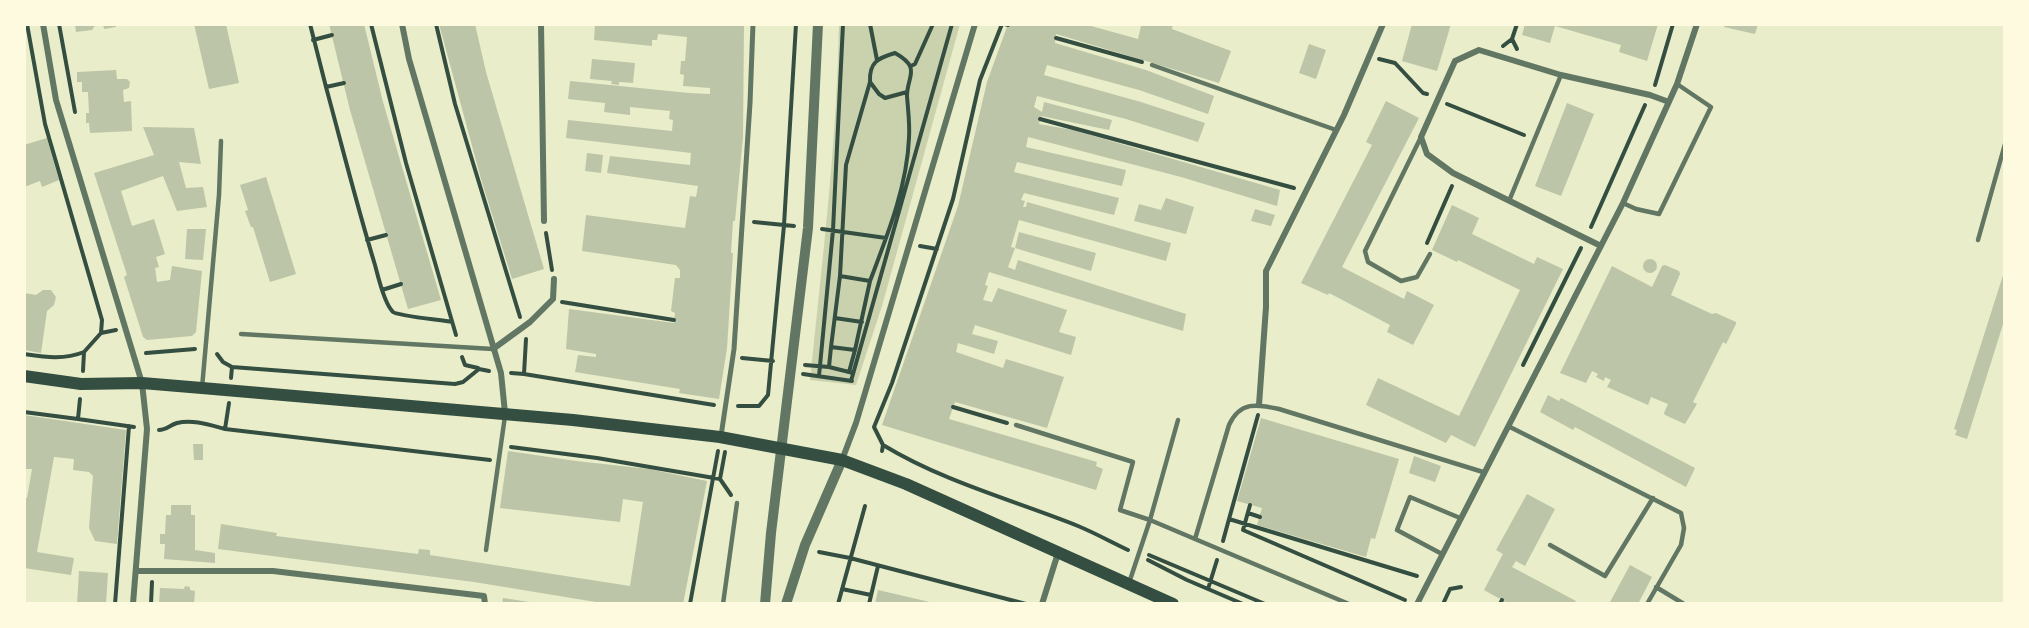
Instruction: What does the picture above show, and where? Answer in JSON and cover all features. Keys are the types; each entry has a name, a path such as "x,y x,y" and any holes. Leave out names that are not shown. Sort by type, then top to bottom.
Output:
{"main road":[{"path":"24,376 81,384 142,383 505,413 724,438 782,448 842,460 906,484 1173,604"}],"street":[{"path":"43,24 56,100 142,383 147,429 133,604"},
{"path":"402,24 409,59 501,373 505,413"},
{"path":"541,24 544,221"},
{"path":"724,438 724,407 734,349 743,221 753,24"},
{"path":"765,604 808,228 818,24"},
{"path":"786,604 806,545 856,423 975,24"},
{"path":"1259,405 1266,307 1266,271 1336,130 1383,24"},
{"path":"1417,604 1623,202 1677,84 1697,24"},
{"path":"1601,246 1457,175 1427,154 1421,137 1455,61 1479,50 1561,75 1650,95 1669,102"},
{"path":"493,349 523,327 553,300 554,279"},
{"path":"1042,604 1059,552"},
{"path":"136,571 273,572 484,596 485,604"}],"lane":[{"path":"1152,65 1336,130"},
{"path":"1509,201 1561,75"},
{"path":"1623,202 1636,209 1659,214 1711,107 1677,84"},
{"path":"1421,137 1365,251 1368,262 1401,281 1417,277 1430,254"},
{"path":"202,388 219,195 221,141"},
{"path":"1978,240 2005,144"},
{"path":"241,334 493,349"},
{"path":"1195,539 1233,417 1235,413 1244,408 1259,405 1483,472"},
{"path":"486,550 505,413"},
{"path":"1129,584 1178,420"},
{"path":"1016,425 1133,462 1120,510 1150,520 1349,604"},
{"path":"1508,426 1681,513 1684,528 1681,545 1647,604"},
{"path":"1442,554 1397,530 1410,497 1460,518"},
{"path":"1550,544 1605,576 1653,498"},
{"path":"723,604 737,503"},
{"path":"1656,587 1684,604"}],"path":[{"path":"27,24 45,124 102,320 101,333"},
{"path":"310,24 367,240 382,290 392,311 401,316 426,317 452,322"},
{"path":"371,24 406,163 458,344"},
{"path":"435,24 455,104 526,338 524,374"},
{"path":"731,407 759,406 768,395 784,225 796,24"},
{"path":"819,376 833,230 843,24"},
{"path":"870,24 877,60"},
{"path":"911,66 915,64 933,24"},
{"path":"851,381 855,350 870,281 888,239 952,24"},
{"path":"1005,24 980,80 953,199 892,383 892,390 874,427 883,446 908,460 1007,501 1079,526 1139,554 1265,604"},
{"path":"1512,39 1517,24"},
{"path":"1521,370 1586,239 1657,82 1673,24"},
{"path":"314,40 332,35"},
{"path":"1056,38 1152,65"},
{"path":"829,367 840,276 846,165 870,82 870,71 877,60 895,53 903,57 911,66 912,77 907,92 908,148 904,177 851,373"},
{"path":"1370,56 1395,63 1424,93"},
{"path":"870,82 885,98 907,92"},
{"path":"326,87 344,83"},
{"path":"1438,101 1536,139"},
{"path":"974,105 981,107"},
{"path":"1040,119 1283,186"},
{"path":"1430,254 1423,250 1457,175"},
{"path":"544,221 554,279"},
{"path":"743,221 842,231 936,249"},
{"path":"367,240 386,234"},
{"path":"840,276 870,281"},
{"path":"382,290 401,284"},
{"path":"569,305 674,320"},
{"path":"835,318 862,322"},
{"path":"831,347 855,350"},
{"path":"461,354 465,365 478,369 524,374 724,407"},
{"path":"733,357 772,361 819,376 851,381 869,380 892,383"},
{"path":"232,367 455,384 463,382 478,369"},
{"path":"771,369 829,367 869,380"},
{"path":"1259,405 1257,423 1229,519 1418,577"},
{"path":"953,407 1016,425"},
{"path":"115,604 129,426"},
{"path":"225,429 496,461 507,447 597,459 714,477 720,479 737,503"},
{"path":"690,604 714,477 724,438"},
{"path":"720,479 724,438"},
{"path":"882,451 883,446"},
{"path":"1250,505 1243,530 1404,602 1410,592"},
{"path":"838,604 865,506"},
{"path":"1248,513 1260,517"},
{"path":"1414,584 1433,548"},
{"path":"819,552 1026,604"},
{"path":"1139,554 1187,580 1243,604"},
{"path":"869,604 878,566"},
{"path":"1443,604 1450,590 1461,587"},
{"path":"842,589 871,595"}],"green space":[{"path":"839,24 960,24 882,306 856,385 810,380 832,158"}],"building":[{"path":"75,24 96,24 92,30 76,32"},
{"path":"103,24 115,24 116,27 104,29"},
{"path":"194,24 226,24 239,83 209,89"},
{"path":"329,24 364,24 383,102 441,300 408,309 350,110"},
{"path":"439,24 475,24 486,72 544,269 512,279 481,179"},
{"path":"595,24 633,26 633,24 744,24 743,137 735,221 733,221 727,348 719,399 679,393 680,389 575,372 578,355 596,357 596,354 566,349 569,309 674,323 675,313 671,311 675,278 680,278 680,270 676,265 582,251 586,215 685,228 690,196 696,197 698,186 607,173 610,156 690,165 691,153 566,138 568,120 672,131 673,120 669,119 670,111 630,107 630,115 604,112 605,103 568,99 570,81 710,94 710,88 683,86 684,75 680,74 681,61 685,61 687,37 658,34 657,40 652,40 652,46 594,40"},
{"path":"1008,24 1084,24 1138,39 1141,26 1135,24 1173,24 1172,29 1231,51 1219,83 1056,34 1055,43 1146,70 1214,96 1208,114 1139,90 1047,65 1044,75 1141,102 1205,123 1198,142 1126,119 1037,96 1034,107 1042,112 1044,102 1112,120 1109,130 1041,116 1039,124 1073,130 1280,190 1277,206 1181,177 1028,137 1026,147 1126,170 1122,186 1017,162 1014,172 1119,198 1114,215 1024,193 1021,200 1025,201 1023,207 1026,207 1027,202 1171,243 1166,261 1019,220 1011,247 1015,248 1008,267 1015,270 1018,260 1186,314 1183,331 989,272 985,285 988,286 983,300 992,302 998,288 1067,310 1059,332 1076,337 1071,355 975,325 972,334 998,341 994,354 958,343 956,352 1003,368 1006,359 1064,377 1047,428 955,402 949,419 1097,462 1096,466 1103,469 1096,490 882,425 958,206 987,82"},
{"path":"1412,24 1451,24 1437,71 1402,61"},
{"path":"1525,24 1658,24 1647,61 1619,52 1621,45 1555,26 1550,43 1522,35"},
{"path":"1725,24 1758,24 1755,34 1724,27"},
{"path":"1309,44 1326,50 1316,79 1299,73"},
{"path":"592,59 635,63 633,83 619,82 619,85 611,84 612,81 590,79"},
{"path":"116,70 117,79 127,79 130,82 129,88 123,90 124,102 131,101 132,131 90,133 89,123 86,123 86,113 89,113 88,92 82,92 82,82 77,82 77,72"},
{"path":"1386,101 1419,118 1342,267 1404,299 1407,291 1434,305 1413,345 1387,332 1390,325 1329,293 1328,295 1301,283 1372,145 1366,142"},
{"path":"1567,103 1594,114 1561,196 1535,186"},
{"path":"143,127 194,128 201,164 179,162 186,188 203,187 207,207 177,211 163,176 121,191 132,226 154,219 165,254 156,257 159,267 155,268 157,282 170,280 172,266 202,271 196,332 192,336 147,340 143,337 124,277 127,275 94,173 154,155"},
{"path":"47,138 59,180 42,187 40,181 24,187 24,145"},
{"path":"587,153 603,155 601,173 585,171"},
{"path":"266,177 296,274 270,282 253,227 245,211 248,210 240,185"},
{"path":"1166,198 1194,207 1186,234 1134,221 1139,204 1161,210"},
{"path":"1452,205 1479,218 1472,234 1534,264 1537,257 1563,269 1475,447 1451,435 1446,443 1366,405 1378,378 1459,416 1520,290 1432,250"},
{"path":"1255,209 1275,215 1271,226 1251,221"},
{"path":"187,229 206,229 203,260 185,259"},
{"path":"1019,232 1096,253 1091,271 1015,248"},
{"path":"1647,259 1653,259 1657,266 1653,273 1647,273 1643,269 1643,263"},
{"path":"1665,265 1679,271 1680,274 1671,295 1712,314 1716,313 1736,322 1726,344 1723,342 1693,402 1697,404 1685,424 1665,415 1668,404 1651,397 1648,405 1607,387 1611,380 1605,377 1604,381 1596,377 1598,374 1592,371 1586,383 1560,373 1612,266 1652,287 1662,266"},
{"path":"2005,269 2005,318 1967,439 1955,435 1957,430 1954,429"},
{"path":"43,290 51,290 56,297 54,305 47,311 41,353 24,350 24,293 36,295"},
{"path":"1548,395 1559,401 1561,398 1695,468 1686,487 1575,427 1573,430 1540,412"},
{"path":"24,415 126,430 117,544 95,541 89,528 93,476 89,472 73,470 74,459 54,457 37,552 74,558 71,575 24,568 24,497 27,498 32,469 24,469"},
{"path":"1261,418 1399,459 1375,539 1371,538 1366,557 1257,525 1262,508 1237,501"},
{"path":"193,444 203,444 203,460 194,460"},
{"path":"508,451 649,469 707,481 683,604 608,604 474,582 218,549 221,524 277,533 276,536 418,554 419,549 430,550 430,555 630,586 643,502 623,499 620,522 500,508"},
{"path":"1414,456 1441,466 1435,482 1409,473"},
{"path":"1527,494 1555,509 1525,566 1516,561 1512,567 1576,601 1574,604 1509,604 1484,590 1503,554 1496,550"},
{"path":"171,505 191,505 191,515 195,515 195,550 215,553 215,563 164,559 165,544 160,544 160,534 165,534 166,515 171,515"},
{"path":"1630,565 1652,577 1638,604 1609,604"},
{"path":"79,571 108,573 106,604 77,604"},
{"path":"185,586 195,591 194,604 159,604 160,588 184,589"},
{"path":"878,590 934,603 934,604 875,604"},
{"path":"503,598 536,603 536,604 502,604"}]}
